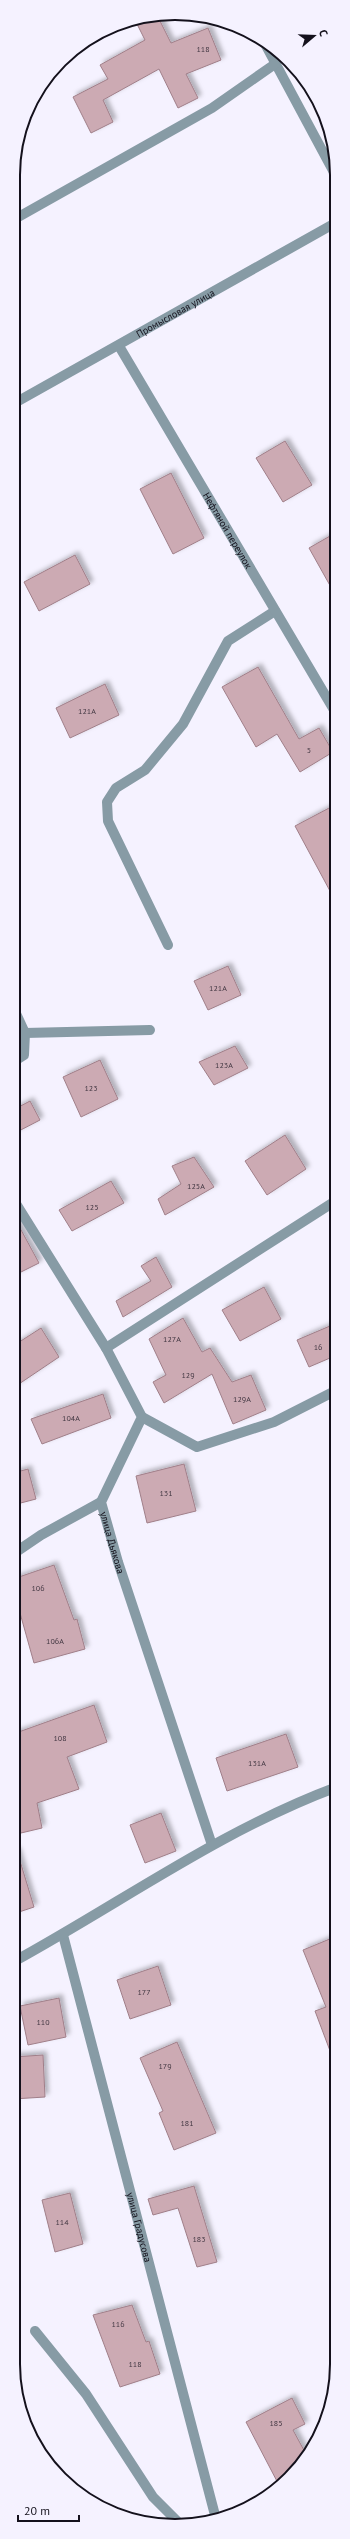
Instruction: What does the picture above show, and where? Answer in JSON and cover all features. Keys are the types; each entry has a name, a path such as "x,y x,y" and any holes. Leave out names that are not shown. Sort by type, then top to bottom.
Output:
{"street":[{"path":"269,52 330,165"},
{"path":"20,216 212,108 275,64"},
{"name":"Промысловая улица","path":"20,400 119,346 330,226"},
{"name":"Нефтяной переулок","path":"119,346 330,702"},
{"path":"168,945 108,821 107,802 116,788 145,770 183,724 228,641 275,611"},
{"path":"20,1022 25,1033 24,1055 20,1058"},
{"path":"25,1033 150,1030"},
{"path":"106,1348 330,1204"},
{"path":"20,1210 106,1348 142,1417 196,1447 274,1422 330,1394"},
{"name":"улица Дьякова","path":"142,1417 101,1502 118,1562 212,1846"},
{"path":"20,1549 41,1535 101,1502"},
{"path":"20,1958 63,1935 212,1846 300,1801 330,1790"},
{"name":"улица Градусова","path":"63,1935 215,2514"},
{"path":"35,2331 86,2394 152,2497 175,2519"}],"building":[{"path":"160,21 171,43 208,28 221,60 186,74 198,98 178,108 159,69 103,100 113,122 91,133 73,97 108,79 100,65 145,40 137,25"},
{"path":"285,441 312,485 283,502 256,458"},
{"path":"171,473 204,538 173,554 140,489"},
{"path":"330,536 330,586 309,548"},
{"path":"75,555 90,584 39,611 24,582"},
{"path":"258,667 299,739 319,728 330,747 330,754 300,772 277,734 256,747 222,687"},
{"path":"105,684 119,715 70,738 56,708"},
{"path":"330,808 330,891 295,826"},
{"path":"228,966 241,995 208,1010 194,981"},
{"path":"235,1046 248,1068 214,1085 199,1062"},
{"path":"100,1060 118,1099 81,1117 63,1077"},
{"path":"30,1101 40,1120 20,1130 20,1106"},
{"path":"285,1135 306,1169 267,1195 245,1161"},
{"path":"194,1157 214,1187 165,1215 158,1199 181,1184 172,1166"},
{"path":"111,1181 124,1203 72,1231 59,1210"},
{"path":"20,1228 39,1263 20,1272"},
{"path":"156,1257 172,1287 123,1317 116,1301 151,1281 141,1266"},
{"path":"264,1287 281,1319 240,1341 222,1310"},
{"path":"183,1318 202,1352 210,1348 232,1382 251,1375 266,1410 233,1424 212,1374 164,1403 153,1382 166,1375 149,1339"},
{"path":"330,1326 330,1358 309,1367 297,1340"},
{"path":"41,1328 59,1357 20,1383 20,1342"},
{"path":"103,1394 111,1418 42,1444 31,1419"},
{"path":"184,1464 196,1511 147,1523 136,1476"},
{"path":"28,1469 36,1499 20,1503 20,1471"},
{"path":"54,1565 74,1620 77,1619 85,1649 34,1663 20,1613 20,1577"},
{"path":"94,1705 107,1742 67,1757 79,1789 37,1803 42,1828 21,1833 20,1830 20,1731"},
{"path":"286,1734 298,1767 227,1791 216,1758"},
{"path":"161,1813 176,1851 145,1863 130,1825"},
{"path":"20,1861 34,1907 20,1912"},
{"path":"330,1939 330,2051 315,2011 326,2007 303,1950"},
{"path":"158,1966 171,2005 130,2019 117,1980"},
{"path":"59,1998 66,2037 28,2045 20,2006"},
{"path":"177,2042 216,2133 174,2150 159,2113 163,2111 140,2058"},
{"path":"43,2055 45,2097 20,2099 20,2057"},
{"path":"194,2186 217,2262 197,2267 178,2208 153,2215 148,2199"},
{"path":"70,2193 83,2244 55,2252 42,2200"},
{"path":"132,2305 146,2342 149,2341 160,2374 120,2387 93,2315"},
{"path":"292,2398 305,2424 293,2430 304,2450 292,2466 277,2481 246,2422"}]}
